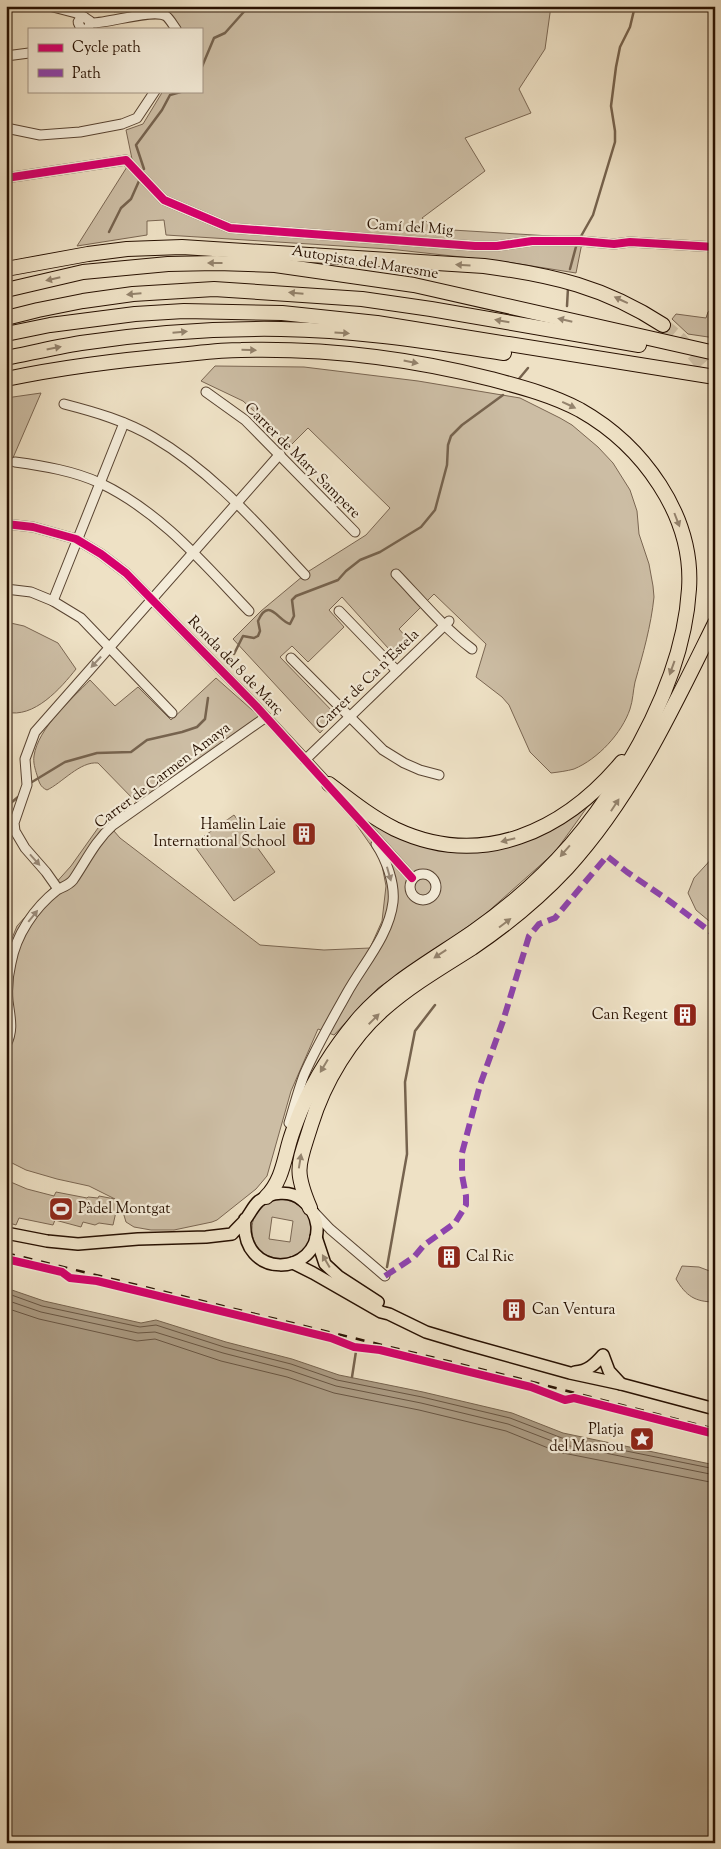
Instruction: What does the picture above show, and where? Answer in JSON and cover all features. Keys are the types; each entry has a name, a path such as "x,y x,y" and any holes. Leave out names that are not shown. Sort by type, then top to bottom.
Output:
{"highway":[{"path":"6,269 127,249 182,247 419,262 521,271 578,284 606,293 638,308 663,324"},
{"path":"215,249 298,267"},
{"name":"Autopista del Maresme","path":"6,290 82,272 168,264 217,263 298,267 414,285 715,354"},
{"path":"6,318 47,308 133,294 214,289 262,291 372,300 441,310 620,342 715,354"},
{"path":"6,334 59,323 135,314 184,311 282,313 378,323 715,377"},
{"path":"6,358 79,343 132,336 204,330 282,329 393,336 715,384"},
{"path":"6,378 96,363 239,350 323,352 389,358 448,369 523,388 564,402 605,426 628,445 655,477 668,500 679,526 686,552 690,584 683,633 671,672 641,739 622,775 600,808 572,844 546,872 499,914 393,986 358,1020 334,1051 311,1089 291,1137 278,1182 266,1197"},
{"path":"6,386 96,363"},
{"path":"310,1208 298,1171 301,1154 314,1115 339,1065 353,1044 369,1023 384,1008 408,989 472,947 524,909 566,868 604,822 645,759 715,623"},
{"path":"329,784 384,823 406,833 443,843 459,845 486,844 535,832 563,817 598,789 641,739"}],"main road":[{"path":"6,1233 47,1241 78,1244 232,1234 258,1202 266,1197 278,1194 291,1194 302,1199 310,1208 317,1224 316,1237 308,1253 293,1263 280,1266 266,1262 254,1254 247,1243 244,1231 245,1219"},
{"path":"206,1237 247,1243"},
{"path":"316,1237 325,1264 338,1276 385,1307 389,1314"},
{"path":"293,1263 381,1312 434,1334 570,1373 621,1384 715,1409"},
{"path":"570,1373 581,1372 592,1367 604,1355 609,1371 621,1384"}],"street":[{"path":"49,6 76,13 82,25 103,23 128,16 158,14 167,17 175,28"},
{"path":"6,56 28,53"},
{"path":"6,128 40,136 80,132 122,124 138,118 154,92"},
{"name":"Camí del Mig","path":"6,178 126,160 164,200 230,228 475,246 497,246 532,241 580,241 715,247"},
{"name":"Carrer de Mary Sampere","path":"206,392 245,420 355,532"},
{"path":"64,404 95,412 124,423 152,436 180,454 237,503 305,575"},
{"path":"53,601 76,539 124,423"},
{"path":"58,889 25,848 15,832 15,816 27,785 25,759 38,726 280,454"},
{"path":"15,462 64,471 99,483 132,501 165,525 249,612"},
{"name":"Ronda del 8 de Març","path":"6,524 33,527 76,539 101,554 126,573 329,784 356,818 412,878"},
{"path":"396,574 447,623 461,641 472,649"},
{"path":"6,589 31,592 53,601 81,618 110,646 172,713"},
{"path":"339,612 397,672"},
{"name":"Carrer de Ca n'Estela","path":"305,760 447,623"},
{"path":"291,658 383,750 404,763 439,775"},
{"name":"Carrer de Carmen Amaya","path":"6,1045 10,1038 12,1026 8,988 13,954 19,936 28,921 58,889 71,882 98,841 113,825 266,717"},
{"path":"284,1163 284,1138 304,1075 326,1030 359,971 379,942 389,919 393,900 390,877 382,852 356,818"},
{"path":"310,1208 330,1229 385,1276"},
{"path":"317,1224 330,1229"}],"shaded area":[{"path":"112,6 551,6 545,49 519,89 531,113 465,138 485,171 422,218 436,229 583,238 576,273 507,262 389,249 166,235 164,220 147,221 147,235 77,246 132,159 126,130 143,124 162,92 202,92 202,28 181,28 170,13 162,8 114,12"},
{"path":"715,307 715,338 688,334 672,319 676,314 706,318 708,312"},
{"path":"215,366 304,367 418,381 520,398 572,425 598,447 613,463 630,490 637,511 639,534 649,564 654,597 649,629 630,709 621,727 608,744 583,765 566,771 551,773 530,752 509,705 502,697 476,677 486,644 434,594 399,629 412,644 397,658 342,597 329,610 344,627 308,662 292,646 280,657 336,715 320,733 233,639 261,611 309,571 366,535 390,508 308,428 291,445 243,401 201,381"},
{"path":"41,393 6,474 6,398"},
{"path":"6,622 24,626 58,643 76,669 63,685 46,700 27,711 16,713 6,712"},
{"path":"216,678 260,717 137,803 98,763 85,765 47,790 40,784 34,756 42,735 56,715 90,680 115,706 138,687 171,720"},
{"path":"588,806 555,852 482,917 378,988 334,1035 318,1029 291,1091 267,1176 256,1189 217,1220 174,1230 151,1230 134,1227 126,1222 118,1203 113,1225 99,1223 95,1225 83,1222 81,1227 55,1220 53,1225 19,1218 16,1225 6,1222 6,1180 27,1189 54,1196 56,1192 87,1198 98,1198 99,1196 115,1199 89,1186 26,1170 6,1160 6,953 17,926 71,866 98,828 107,823 120,838 260,945 324,950 370,948 382,921 386,886 381,860 356,824 368,819 424,844 543,833"},
{"path":"234,815 275,872 234,901 193,844"},
{"path":"715,855 715,926 696,910 688,893 694,878"},
{"path":"278,1199 292,1202 302,1208 308,1217 311,1227 310,1238 305,1247 297,1254 285,1258 272,1257 262,1252 256,1244 252,1233 253,1223 257,1212 265,1204","holes":["272,1217 293,1221 290,1242 269,1239"]},
{"path":"682,1266 699,1267 715,1273 715,1302 702,1301 687,1294 676,1279"}],"water":[{"path":"6,1288 44,1301 141,1323 156,1320 226,1342 292,1359 339,1375 512,1413 563,1433 715,1465 715,1843 6,1843"}],"waterway":[{"path":"202,67 214,38 225,33 249,6"},
{"path":"580,238 593,215 615,142 611,106 616,67 620,47 630,27 635,6"},
{"path":"144,169 136,145 162,110 170,95 180,92"},
{"path":"109,232 121,208 131,199 139,181"},
{"path":"570,269 577,243"},
{"path":"567,306 568,288"},
{"path":"518,380 528,368"},
{"path":"234,654 243,636 254,638 258,636 260,631 258,621 266,610 274,612 290,624 294,616 292,600 296,596 338,580 360,560 380,552 421,527 435,510 447,465 448,445 451,436 462,425 503,395"},
{"path":"32,782 65,762 97,753 131,752 147,740 197,727 205,719 208,698"},
{"path":"6,807 18,797"},
{"path":"387,1267 407,1154 405,1082 415,1031 435,1005"},
{"path":"352,1377 357,1345"}],"tunnel":[{"path":"663,325 681,340 715,379"}],"railway":[{"path":"6,1253 517,1378 715,1429"}],"marked path":[{"path":"385,1276 414,1257 424,1245 455,1223 466,1205 462,1175 462,1153 480,1085 503,1021 529,936 539,924 555,918 607,856 715,935"}],"cycle path":[{"path":"6,178 126,160 164,200 230,228 475,246 497,246 532,241 580,241 715,247"},
{"path":"6,524 33,527 76,539 101,554 126,573 256,706 412,878"},
{"path":"6,1259 62,1272 70,1278 97,1281 331,1338 354,1347 380,1350 531,1387 565,1400 574,1398 715,1434"}],"place":[{"name":"Hamelin Laie International School","path":"304,834"},
{"name":"Can Regent","path":"685,1015"},
{"name":"Pàdel Montgat","path":"61,1209"},
{"name":"Cal Ric","path":"449,1257"},
{"name":"Can Ventura","path":"514,1310"},
{"name":"Platja del Masnou","path":"642,1439"}]}
